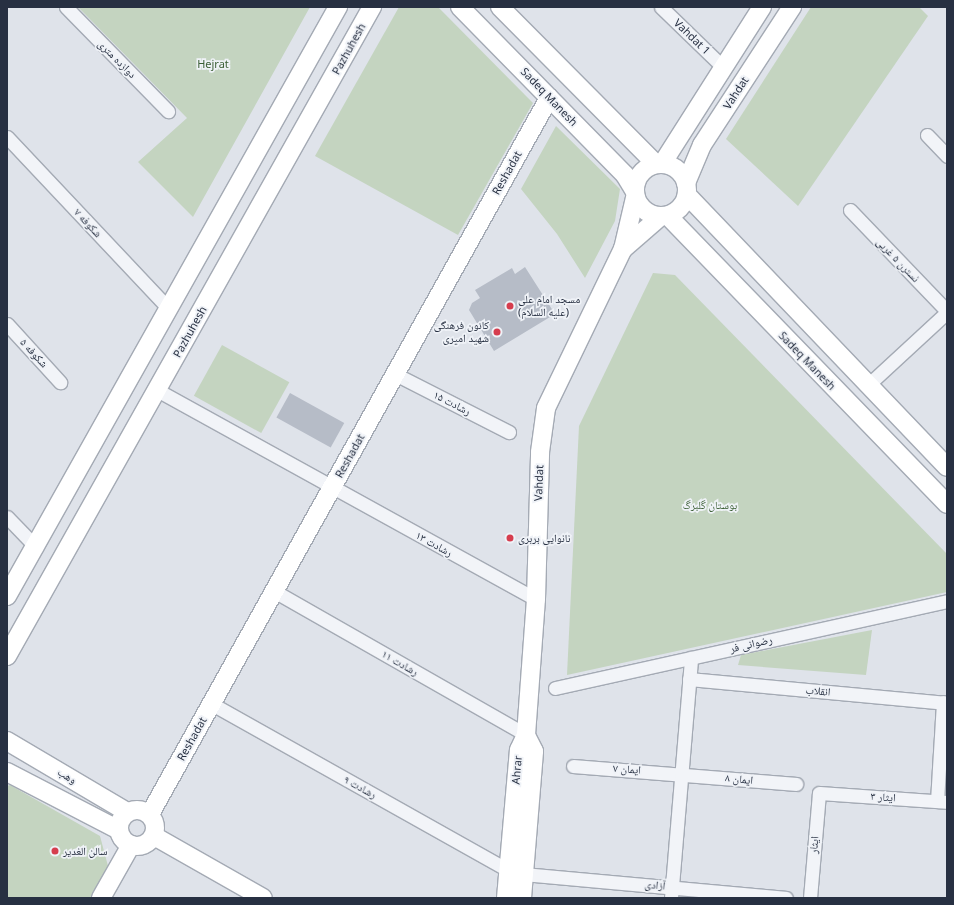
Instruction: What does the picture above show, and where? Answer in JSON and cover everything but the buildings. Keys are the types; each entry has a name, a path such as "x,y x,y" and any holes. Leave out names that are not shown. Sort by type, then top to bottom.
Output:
{"street":[{"name":"دوازده متری","path":"66,7 168,111"},
{"path":"7,596 36,547 338,7"},
{"name":"Pazhuhesh","path":"7,656 372,7"},
{"name":"Sadeq Manesh","path":"460,7 625,175 634,194"},
{"path":"500,7 659,164 677,170 687,189 868,385 947,467"},
{"name":"Vahdat 1","path":"662,7 723,67"},
{"path":"687,189 682,207 664,217 644,212 634,194 640,174 659,164 762,7"},
{"name":"Vahdat","path":"687,189 702,145 792,7"},
{"name":"Reshadat","path":"150,814 549,98"},
{"path":"927,135 947,156"},
{"name":"شکوفه ۷","path":"7,137 169,308"},
{"name":"Vahdat","path":"526,735 536,599 540,452 546,408 623,249 634,194"},
{"name":"نسترن ۵ غربی","path":"850,210 947,312"},
{"name":"Sadeq Manesh","path":"664,217 947,504"},
{"name":"Vahdat","path":"623,249 664,217"},
{"path":"868,385 947,312"},
{"name":"شکوفه ۵","path":"7,324 60,382"},
{"name":"رشادت ۱۵","path":"395,374 508,432"},
{"name":"رشادت ۱۳","path":"157,390 332,488 536,599"},
{"path":"7,517 36,547"},
{"name":"رشادت ۱۱","path":"274,591 526,735"},
{"name":"رضوانی فر","path":"554,688 947,601"},
{"path":"671,892 691,658"},
{"name":"انقلاب","path":"689,679 945,702"},
{"path":"942,801 945,702"},
{"name":"رشادت ۹","path":"212,704 516,872"},
{"name":"Ahrar","path":"506,898 516,872 534,751 526,735"},
{"name":"وهب","path":"7,741 128,812"},
{"name":"ایمان ۷","path":"572,766 681,773"},
{"path":"7,772 119,830"},
{"name":"ایمان ۸","path":"681,773 796,784"},
{"name":"ایثار ۳","path":"819,793 942,801"},
{"name":"ایثار","path":"810,898 819,793"},
{"path":"139,809 150,814 155,825 154,836 146,843 132,845 123,839 119,830 121,820 128,812 139,809"},
{"path":"154,836 263,898"},
{"path":"101,898 132,845"},
{"name":"Ahrar","path":"516,872 522,898"},
{"name":"آزادی","path":"516,872 671,892 786,898"}],"green space":[{"name":"Hejrat","path":"78,7 310,7 193,217 138,162 187,118"},
{"path":"399,7 438,7 533,103 458,235 315,156"},
{"path":"811,7 919,7 928,16 798,206 726,139"},
{"path":"556,126 620,189 615,221 585,278 557,234 521,189"},
{"name":"بوستان گلبرگ","path":"653,273 675,275 947,554 947,592 567,675 579,426"},
{"path":"222,345 289,382 261,433 194,396"},
{"path":"872,630 866,675 738,665 741,655"},
{"name":"سالن الغدیر","path":"10,785 100,836 108,866 90,898 7,898 7,786"}],"place":[{"name":"مسجد امام علی (علیه السلام)","path":"510,306"},
{"name":"کانون فرهنگی شهید امیری","path":"497,332"},
{"name":"نانوایی بربری","path":"510,538"},
{"name":"سالن الغدیر","path":"55,851"}]}
